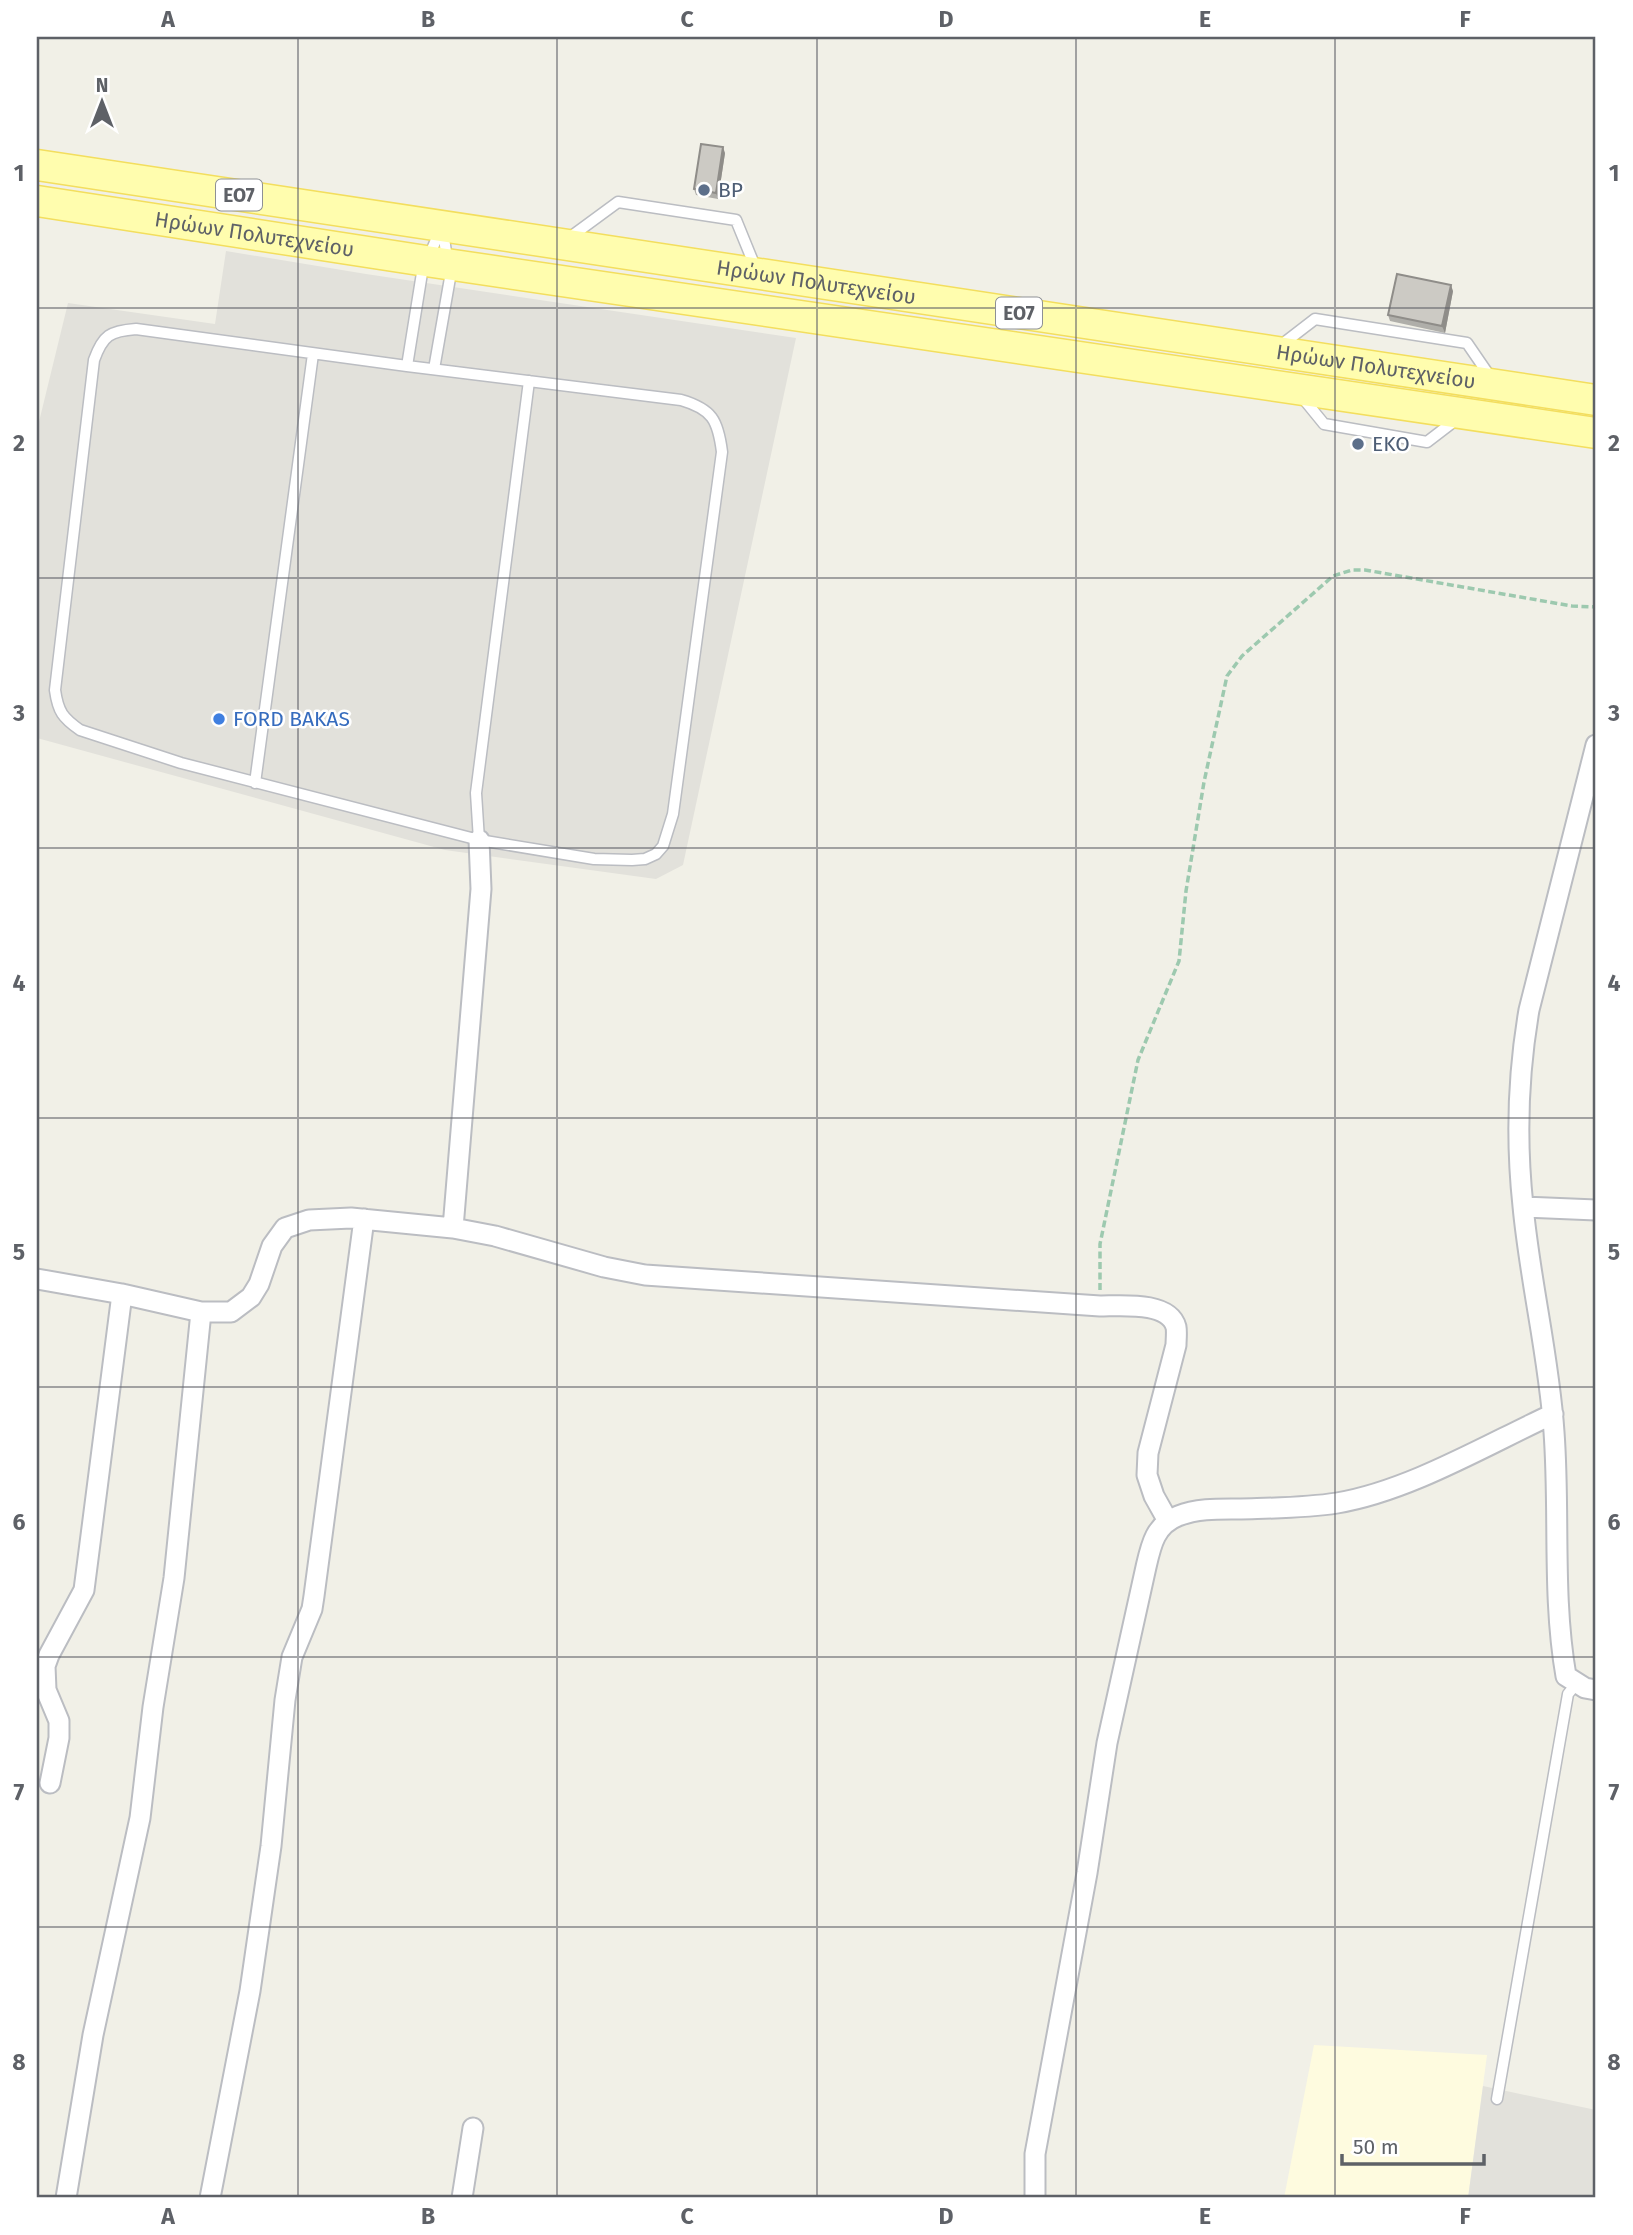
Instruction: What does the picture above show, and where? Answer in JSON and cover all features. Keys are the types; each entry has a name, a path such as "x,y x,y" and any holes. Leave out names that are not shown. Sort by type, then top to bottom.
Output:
{"main road":[{"name":"Ηρώων Πολυτεχνείου","path":"37,164 1596,400"},
{"name":"Ηρώων Πολυτεχνείου","path":"37,201 438,263 1596,433"}],"street":[{"path":"1596,745 1542,954 1524,1039 1519,1121 1523,1207 1553,1414 1560,1639 1566,1676 1585,1688 1596,1690"},
{"path":"453,1228 481,889 479,841"},
{"path":"1523,1207 1596,1210"},
{"path":"37,1279 201,1312 231,1312 251,1297 259,1284 272,1246 285,1228 309,1220 364,1219 453,1228 495,1236 604,1267 645,1275 1148,1307 1167,1314 1176,1327 1176,1345 1148,1453 1147,1475 1154,1496 1168,1521"},
{"path":"210,2198 254,1964 271,1846 285,1700 292,1657 309,1618 314,1596 364,1219"},
{"path":"50,1783 59,1738 59,1721 46,1690 45,1666 84,1590 122,1294"},
{"path":"66,2198 93,2035 141,1818 153,1707 174,1578 201,1312"},
{"path":"1035,2198 1035,2154 1087,1873 1107,1743 1151,1547 1158,1531 1168,1521 1183,1514 1203,1510 1304,1507 1356,1500 1416,1478 1553,1414"},
{"path":"462,2198 473,2129"}],"lane":[{"path":"561,243 618,202 736,220 757,273"},
{"path":"434,369 450,278 438,263 442,225"},
{"path":"407,366 438,263 442,225"},
{"path":"136,329 313,354 681,400 698,405 711,416 719,433 722,452 673,814 663,846 656,854 645,859 614,860 479,841 181,763 80,730 66,720 57,706 55,690 94,360 100,342 115,331 136,329"},
{"path":"255,783 313,354"},
{"path":"479,841 477,793 529,381"},
{"path":"1497,2099 1568,1694 1577,1683"}],"path":[{"path":"1100,1306 1100,1244 1138,1060 1179,961 1186,891 1203,782 1227,676 1242,656 1305,599 1333,576 1352,570 1572,606 1596,607"}],"shaded area":[{"path":"226,251 796,338 683,865 656,879 445,850 37,738 37,430 68,303 215,324"},
{"path":"1314,2045 1487,2055 1468,2198 1284,2198"},
{"path":"1483,2086 1596,2110 1596,2198 1468,2198"}],"building":[{"path":"701,144 723,147 716,193 694,189"},
{"path":"1397,274 1451,285 1442,326 1388,315"}],"place":[{"name":"BP","path":"704,190"},
{"name":"EKO","path":"1358,444"},
{"name":"FORD BAKAS","path":"219,719"}]}
